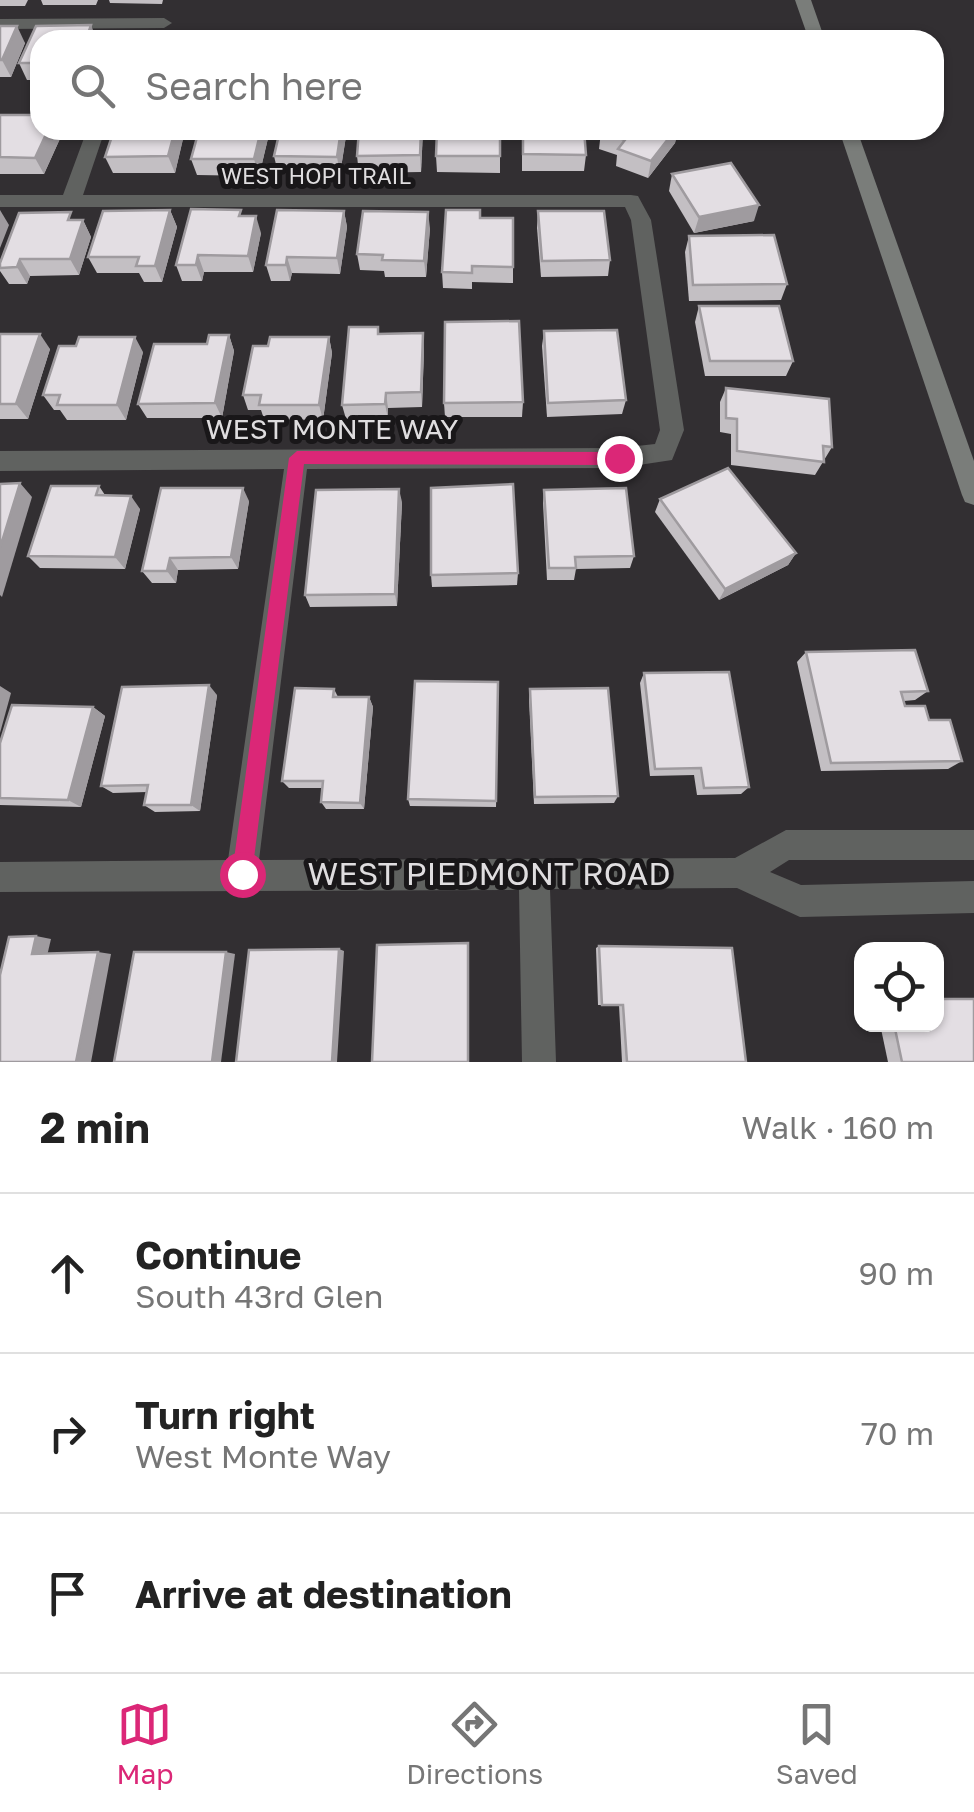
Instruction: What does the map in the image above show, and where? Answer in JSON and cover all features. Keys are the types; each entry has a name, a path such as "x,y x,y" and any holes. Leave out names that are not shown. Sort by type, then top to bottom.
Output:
{"street":[{"path":"803,0 814,30"},
{"path":"139,30 164,23"},
{"path":"0,24 99,30"},
{"path":"71,200 92,140"},
{"path":"851,140 974,495"},
{"name":"WEST HOPI TRAIL","path":"0,200 632,201 641,220 672,430 664,452"},
{"name":"WEST MONTE WAY","path":"0,460 619,458 664,452"},
{"path":"242,874 297,458"},
{"path":"738,873 786,845 974,845"},
{"path":"534,873 538,1062"},
{"path":"738,873 800,900 974,897"},
{"name":"WEST PIEDMONT ROAD","path":"0,876 738,873"}],"building":[{"path":"91,25 89,30 34,30 36,26"},
{"path":"0,26 17,26 2,60 0,60"},
{"path":"30,39 30,63 19,63"},
{"path":"0,115 30,115 30,140 43,140 35,158 0,157"},
{"path":"111,140 172,140 168,156 105,157"},
{"path":"196,140 259,140 254,159 191,159"},
{"path":"278,140 340,140 337,157 274,156"},
{"path":"358,140 421,140 420,155 357,156"},
{"path":"437,140 500,140 500,156 436,156"},
{"path":"523,140 585,140 586,155 523,154"},
{"path":"625,140 667,140 651,161 618,149"},
{"path":"731,163 759,205 699,217 672,174"},
{"path":"191,209 241,210 239,216 256,216 248,256 198,255 196,265 176,265"},
{"path":"170,210 155,266 136,266 139,257 88,257 103,211"},
{"path":"277,210 344,211 337,258 287,257 286,265 266,265"},
{"path":"446,210 480,210 480,218 513,218 513,267 472,266 472,273 442,272"},
{"path":"363,211 428,212 424,261 382,260 383,255 357,254"},
{"path":"538,211 604,211 610,260 542,261"},
{"path":"71,212 68,220 83,220 70,259 20,259 17,267 0,268 19,213"},
{"path":"774,235 787,284 693,285 689,236"},
{"path":"699,306 779,306 793,361 710,361"},
{"path":"519,321 523,402 444,403 445,322"},
{"path":"349,327 378,327 378,334 423,333 421,392 386,393 385,404 342,405"},
{"path":"617,330 626,400 548,403 544,331"},
{"path":"0,334 40,334 16,404 0,404"},
{"path":"209,335 229,335 215,403 138,404 154,344 207,344"},
{"path":"79,337 135,337 117,405 57,405 60,395 43,395 59,346 76,346"},
{"path":"270,337 329,337 319,405 259,405 261,395 243,395 253,346 268,346"},
{"path":"726,388 829,399 832,447 823,446 824,462 737,451 737,419 726,418"},
{"path":"728,468 796,553 725,589 660,499"},
{"path":"20,483 0,548 0,484"},
{"path":"513,484 518,573 431,575 431,488"},
{"path":"51,486 99,486 96,495 131,496 115,557 28,556"},
{"path":"161,488 243,488 231,557 170,558 167,571 142,571"},
{"path":"626,488 634,556 575,557 576,568 549,568 544,490"},
{"path":"399,489 395,594 305,595 316,490"},
{"path":"915,650 928,691 901,692 905,706 925,706 929,720 950,720 962,761 831,763 806,652"},
{"path":"729,672 749,787 704,788 701,768 655,769 644,673"},
{"path":"415,681 498,682 496,801 408,799"},
{"path":"209,685 191,805 144,805 148,785 101,786 122,687"},
{"path":"295,688 334,689 333,697 369,697 360,803 321,802 323,781 282,781"},
{"path":"608,688 618,796 535,797 530,689"},
{"path":"12,705 93,707 68,800 0,798 0,743"},
{"path":"36,936 32,954 98,952 76,1062 0,1062 0,975 9,937"},
{"path":"468,943 468,1062 372,1062 377,945"},
{"path":"599,946 732,948 746,1062 627,1062 623,1005 602,1005"},
{"path":"339,949 332,1062 236,1062 249,950"},
{"path":"134,952 226,952 212,1062 114,1062"},
{"path":"944,999 974,999 974,1062 902,1062 896,1032 944,1032"}],"route":[{"path":"242,874 297,458 619,458"}]}
